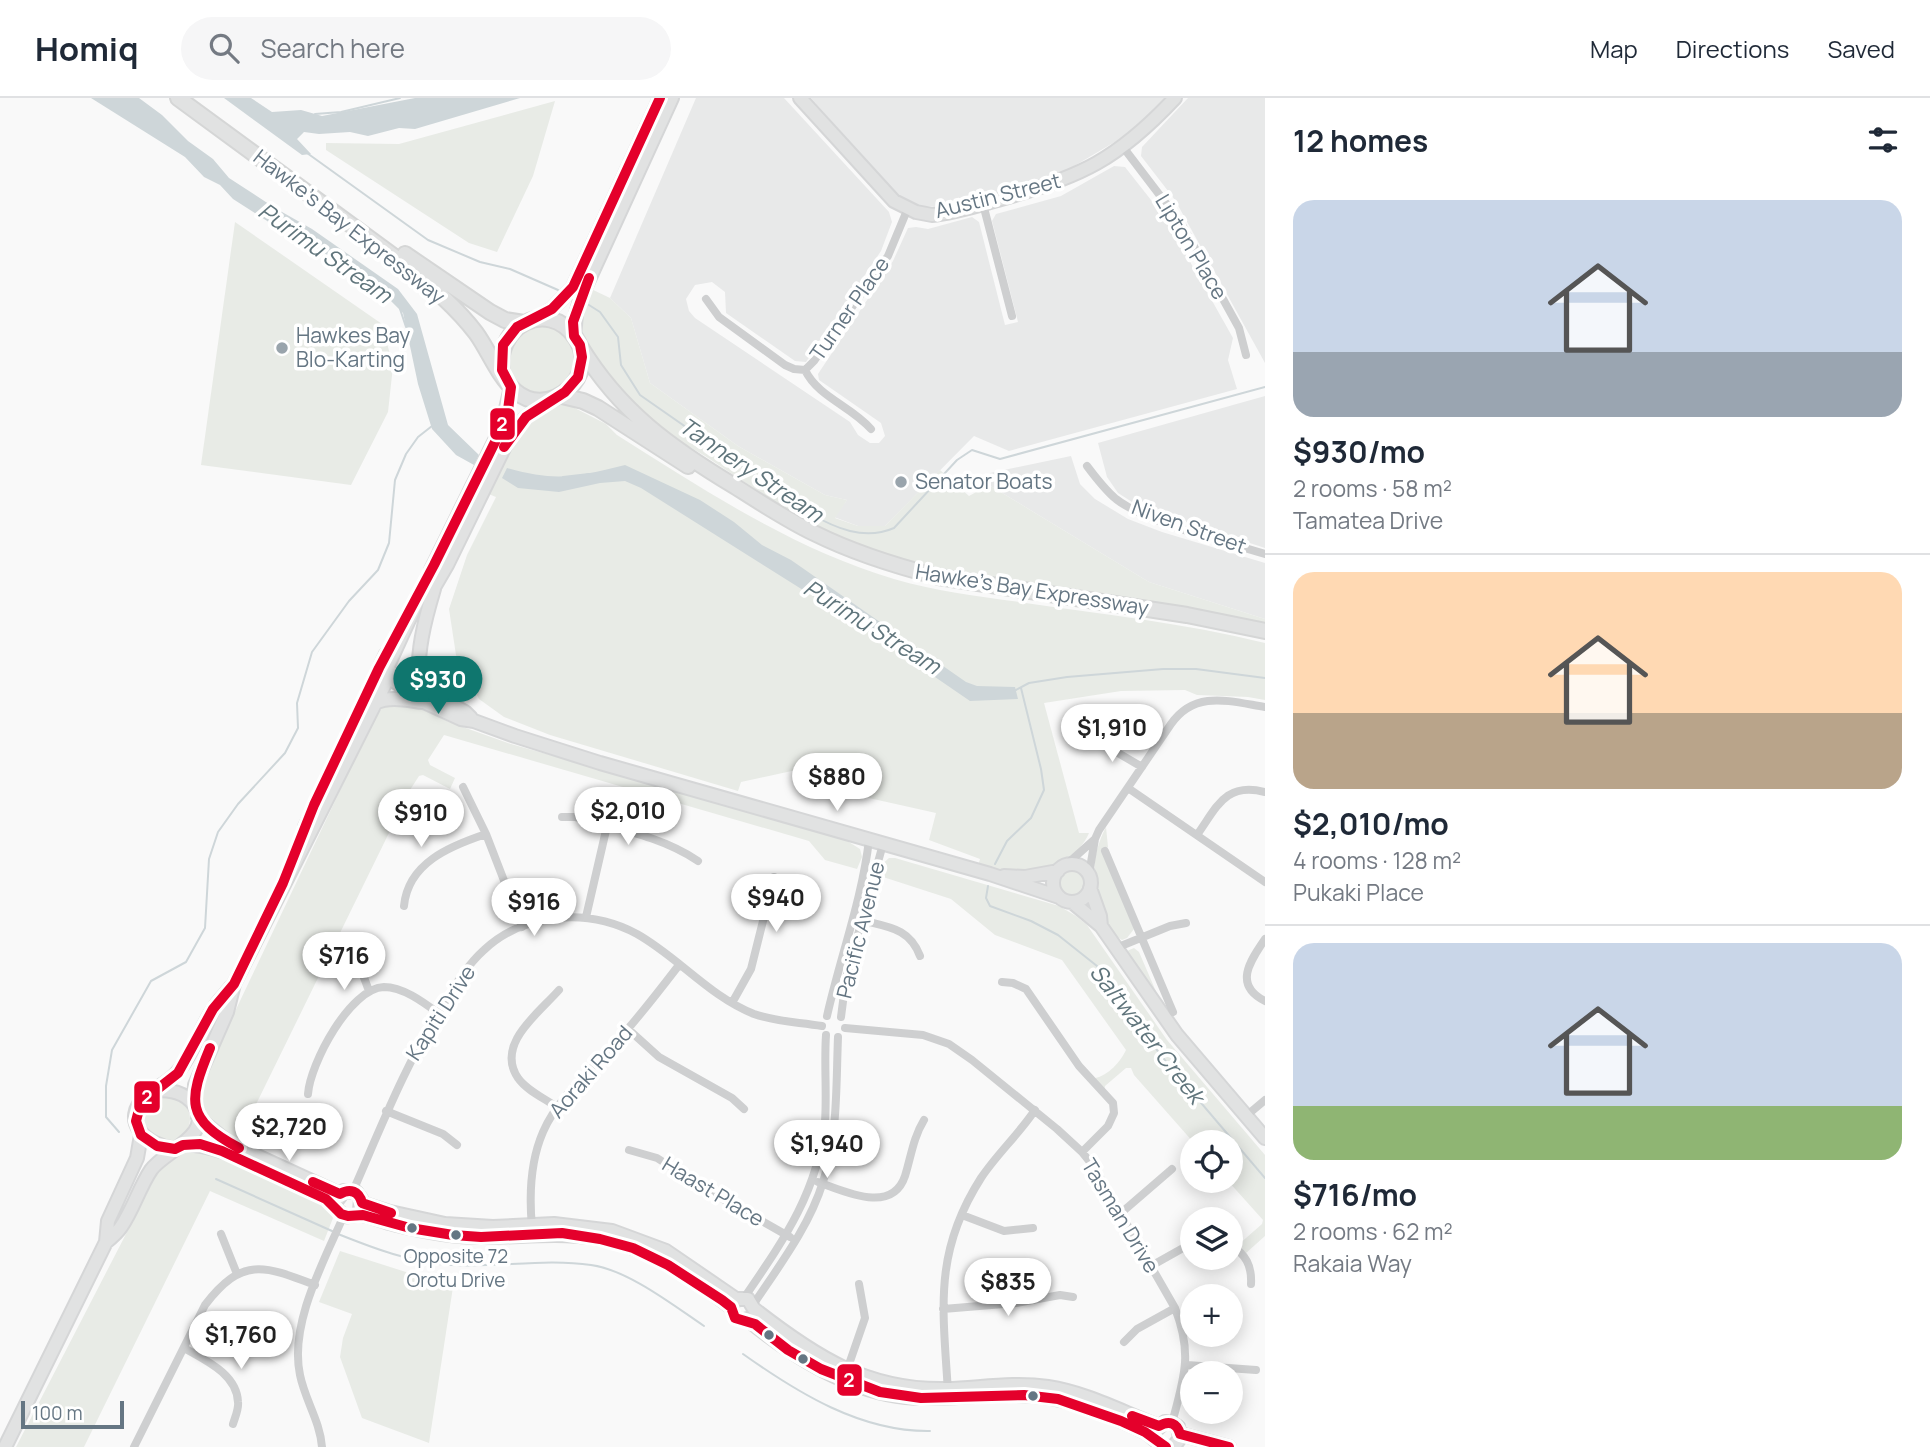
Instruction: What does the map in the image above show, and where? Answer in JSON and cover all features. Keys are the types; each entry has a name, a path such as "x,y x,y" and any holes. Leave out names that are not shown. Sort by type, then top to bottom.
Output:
{"highway":[{"name":"Hawke's Bay Expressway","path":"178,98 396,258 435,290 475,332 506,380"},
{"name":"Hawke's Bay Expressway","path":"190,98 329,201 472,301 505,320 528,322"},
{"path":"545,319 558,323 577,341 582,357 580,374 574,384 556,398 524,398 506,380 500,358 503,345 513,330 528,322 545,319"},
{"name":"Hawke's Bay Expressway","path":"577,341 614,395 652,430 710,471 785,518 847,548 939,577 1186,615 1265,631"},
{"name":"Hawke's Bay Expressway","path":"556,398 583,401 598,408 737,498 802,534 874,565 952,584 1160,616 1265,637"}],"main road":[{"path":"528,322 552,309 573,286 660,98"},
{"path":"577,341 576,314 581,297 672,98"},
{"name":"Austin Street","path":"800,98 887,194 908,208 932,215 983,204 1074,176 1124,147 1149,126 1175,98"},
{"path":"388,675 391,657 502,426 508,410 506,380"},
{"path":"5,1447 106,1242 121,1227 152,1169 165,1155 194,1133 198,1118 194,1104 195,1085 227,1012 234,984 510,436 526,417 556,398"},
{"path":"283,883 314,805 385,655 434,565"},
{"path":"420,688 419,666 427,610 436,582"},
{"path":"314,805 380,680 388,675 397,674 465,712 474,721"},
{"path":"388,675 426,703 461,719 600,763 990,874 1065,900 1083,897 1090,881"},
{"path":"375,703 382,699 426,703"},
{"path":"990,874 1025,877 1073,863 1082,866 1090,881 1101,926"},
{"path":"1063,867 1053,886 1065,900 1101,926 1164,1019 1265,1138"},
{"path":"106,1242 108,1221 137,1158 141,1135 136,1121 138,1108 145,1097 178,1073 213,1009 234,984"},
{"path":"156,1090 176,1092 194,1104"},
{"path":"198,1118 229,1143 359,1195 361,1210 345,1212"},
{"path":"141,1135 157,1146 206,1146 237,1157 326,1199 345,1212 410,1228 481,1237 532,1229"},
{"path":"345,1212 337,1200 347,1192"},
{"path":"362,1203 390,1213 444,1224 532,1229 632,1248 744,1306 787,1349 819,1368 845,1375 873,1390 905,1397 948,1393 1023,1395 1060,1400 1091,1408 1169,1440 1229,1447"}],"street":[{"name":"Lipton Place","path":"1124,147 1181,223 1239,328 1246,355"},
{"path":"983,204 1012,316"},
{"name":"Turner Place","path":"706,299 719,317 763,349 794,369 805,370 888,256 908,208"},
{"path":"805,370 815,386 862,419 871,429"},
{"name":"Niven Street","path":"1087,467 1105,488 1129,508 1163,522 1265,554"},
{"path":"1063,867 1095,839 1177,715 1189,705 1211,701 1265,707"},
{"path":"1094,739 1142,767"},
{"path":"463,787 486,834 522,927"},
{"path":"1128,788 1265,882"},
{"path":"1197,835 1225,797 1241,789 1265,792"},
{"path":"562,817 575,817 663,842 698,861"},
{"path":"586,917 607,826"},
{"path":"404,906 405,891 411,880 429,861 445,849 486,834"},
{"path":"1090,881 1095,839"},
{"name":"Pacific Avenue","path":"827,1017 866,862 869,840"},
{"name":"Pacific Avenue","path":"841,1017 846,978 883,844"},
{"path":"1105,851 1173,1012"},
{"path":"732,1003 751,969 774,877"},
{"name":"Kapiti Drive","path":"347,1192 411,1059 461,977 483,950 522,927 551,918 586,917 603,921 638,935 732,1003 757,1015 824,1030"},
{"path":"852,918 906,934 916,944 920,956"},
{"path":"1116,948 1170,926 1186,923"},
{"path":"1265,939 1250,964 1247,978 1251,991 1265,1001"},
{"path":"359,964 369,991"},
{"name":"Aoraki Road","path":"532,1229 533,1163 545,1128 558,1108 628,1029 679,965"},
{"path":"1002,982 1013,983 1026,989 1079,1066 1113,1103 1114,1113 1108,1126 1082,1152"},
{"path":"308,1094 309,1080 332,1035 348,1010 369,991 383,987 400,990 438,1013"},
{"path":"558,1108 526,1086 519,1078 512,1058 518,1034 559,990"},
{"path":"744,1306 791,1237 823,1184 835,1116 838,1037 845,1028 841,1017 834,1015 827,1017 824,1030 825,1119 820,1150 791,1237"},
{"name":"Tasman Drive","path":"845,1028 923,1035 949,1044 1035,1110 1082,1152 1105,1183 1175,1308 1185,1339 1187,1361"},
{"path":"628,1029 659,1057 732,1098 744,1109"},
{"path":"824,1030 831,1037 838,1037"},
{"path":"1246,1116 1265,1100"},
{"path":"948,1393 943,1309 947,1259 962,1215 984,1175 1035,1110"},
{"path":"386,1111 443,1134 457,1145"},
{"path":"812,1180 861,1197 878,1198 889,1195 904,1180 915,1137 924,1120"},
{"name":"Haast Place","path":"629,1150 657,1158 707,1190 791,1237"},
{"path":"1121,1213 1172,1168"},
{"path":"322,1447 318,1423 303,1389 297,1358 302,1317 345,1212"},
{"path":"962,1215 1003,1231 1033,1228"},
{"path":"221,1234 237,1274"},
{"path":"1151,1266 1180,1250"},
{"path":"1243,1256 1249,1263 1251,1284"},
{"path":"134,1447 205,1305 220,1285 237,1274 260,1268 315,1285"},
{"path":"845,1375 865,1318 859,1284"},
{"path":"943,1309 1016,1303 1060,1295 1073,1297"},
{"path":"1124,1342 1137,1329 1175,1308"},
{"path":"184,1348 212,1364 236,1389 239,1404 233,1424"},
{"path":"1243,1369 1256,1370"},
{"name":"Tasman Drive","path":"1169,1440 1180,1394"}],"shaded area":[{"path":"696,98 784,98 889,212 892,222 881,251 806,362 795,361 726,313 725,292 712,282 695,285 686,299 689,311 695,318 850,422 858,435 870,443 879,443 885,436 881,423 819,380 818,374 893,261 908,228 928,229 972,217 979,222 1005,325 1018,322 992,221 996,214 1061,196 1114,166 1125,167 1166,219 1233,338 1228,360 1237,389 1009,451 974,436 885,526 858,526 834,517 847,500 825,495 738,446 650,383 631,318 610,298"},
{"path":"811,98 1165,98 1145,121 1059,175 947,206 919,207 895,193"},
{"path":"1188,98 1265,98 1265,363 1175,200 1141,156 1142,147"},
{"path":"555,101 533,176 497,252 469,243 326,150 326,143 399,144"},
{"path":"235,222 382,324 393,366 388,412 351,485 201,465"},
{"path":"589,288 610,298 631,318 650,383 738,446 825,495 847,500 835,518 858,526 885,526 940,470 969,496 989,485 1149,582 1265,619 1265,626 1196,609 970,576 921,566 883,555 812,524 651,424 628,403 584,342 581,322"},
{"path":"534,326 548,326 560,331 570,341 575,360 570,379 560,389 548,394 534,394 522,389 512,379 507,367 507,353 512,341 522,331"},
{"path":"1265,396 1265,548 1140,507 1118,493 1107,477 1098,443"},
{"path":"565,403 606,424 617,435 751,517 821,552 894,579 940,590 1173,624 1265,643 1265,700 1197,695 1185,690 1121,691 1044,703 1079,833 1089,833 1079,849 1064,862 1046,872 1027,876 977,869 980,859 929,840 936,813 824,788 819,765 741,782 738,791 550,735 504,717 479,699 456,655 449,609 467,555 496,497 486,493 507,451 525,425 537,415 550,407"},
{"path":"1071,456 1080,484 1095,499 1128,519 1265,563 1265,619 1149,582 989,485 990,473"},
{"path":"396,705 420,708 449,722 511,744 841,837 860,849 862,857 857,869 825,860 809,841 444,735 428,760 430,765 455,778 450,789 423,775 419,776 410,790 244,1129 253,1144 229,1136 213,1126 208,1118 204,1109 201,1083 375,717 382,708"},
{"path":"1106,827 1108,847 1102,850 1134,929 1122,940 1105,918 1095,883 1097,850"},
{"path":"889,858 895,858 1059,906 1087,925 1167,1040 1265,1155 1265,1236 1246,1253 1243,1250 1243,1241 1263,1220 1239,1193 1243,1193 1243,1130 1183,1130 1134,1075 1131,1068 1126,1068 1105,1086 1104,1092 1095,1078 1114,1067 1126,1050 1062,960 995,935 951,899 880,876 880,866"},
{"path":"1072,868 1082,872 1086,882 1082,892 1072,896 1062,892 1058,882 1062,872"},
{"path":"1134,948 1139,952 1167,1017 1173,1016 1182,1039 1173,1031 1126,958 1127,951"},
{"path":"167,1096 176,1097 183,1103 189,1110 189,1128 183,1135 176,1141 167,1142 158,1141 151,1135 145,1128 144,1119 145,1110 151,1103 158,1097"},
{"path":"195,1151 218,1156 328,1208 333,1218 324,1241 210,1191 84,1447 16,1447 158,1172 179,1152"},
{"path":"340,1251 453,1287 429,1443 362,1418 340,1357 343,1338 352,1314 319,1302"}],"water":[{"path":"91,98 139,98 213,159 229,178 312,229 398,289 417,314 448,425 479,455 474,465 456,455 432,429 418,384 403,313 391,301 233,199 220,185 204,177 185,157"},
{"path":"224,98 251,98 272,112 301,110 322,116 415,98 520,98 415,129 399,128 368,136 350,132 304,132 297,139 311,154 302,155"},
{"path":"625,465 700,500 734,522 762,545 791,560 966,682 977,686 1015,687 1018,699 970,701 865,629 641,488 625,481 600,483 559,492 518,488 502,478 507,468 539,475 566,476"}],"waterway":[{"path":"315,114 341,112 400,98"},
{"name":"Tannery Stream","path":"307,153 428,240 480,262 510,269 558,290"},
{"name":"Tannery Stream","path":"589,305 600,312 618,337 621,365 640,395 809,513 839,528 861,533 883,532 894,528 957,460 972,450 1000,459 1265,387"},
{"name":"Purimu Stream","path":"400,309 406,327"},
{"path":"119,1132 106,1117 106,1086 112,1050 151,981 186,962 205,928 209,859 218,832 238,804 285,753 298,728 297,703 312,652 349,601 378,570 389,543 395,480 406,454 418,437 432,426"},
{"name":"Purimu Stream","path":"563,477 589,474"},
{"name":"Purimu Stream","path":"1014,691 1029,683 1067,677 1163,669 1196,669 1265,678"},
{"name":"Saltwater Creek","path":"995,864 1007,841 1031,818 1044,790 1021,688"},
{"name":"Saltwater Creek","path":"988,886 986,898 990,906 1031,921 1058,935 1097,966 1108,988 1168,1064 1265,1178"},
{"path":"216,1179 332,1231"},
{"path":"338,1234 393,1254 436,1264 468,1266 556,1262 605,1268 650,1289 704,1326"},
{"path":"743,1354 786,1383 831,1408 879,1425 930,1431"}],"transit line":[{"name":"2","path":"660,98 573,287 552,309 517,327 503,345 502,370 511,387 508,410 497,438 379,668 314,805 283,883 234,984 213,1009 178,1073 141,1102 136,1121 141,1135 157,1146 175,1149 183,1145 200,1144 222,1151 326,1199 341,1214 348,1216 363,1215 410,1228 453,1235 481,1237 562,1233 633,1248 668,1265 722,1300 731,1307 735,1318 755,1324 788,1350 821,1369 880,1392 921,1398 1024,1395 1058,1399 1121,1421 1145,1432 1166,1447"},
{"name":"2","path":"504,447 526,417 565,392 578,377 582,357 580,345 574,336 573,322 589,278"},
{"name":"2","path":"210,1048 198,1082 196,1107 200,1118 209,1128 239,1148"},
{"name":"2","path":"313,1182 340,1194 354,1192 362,1203 391,1213"},
{"name":"2","path":"1132,1416 1159,1426 1172,1424 1180,1434 1229,1447"}],"place":[{"name":"Hawkes Bay Blo-Karting","path":"282,348"},
{"name":"Senator Boats","path":"901,482"},
{"name":"Opposite 72 Orotu Drive","path":"456,1235"}]}
